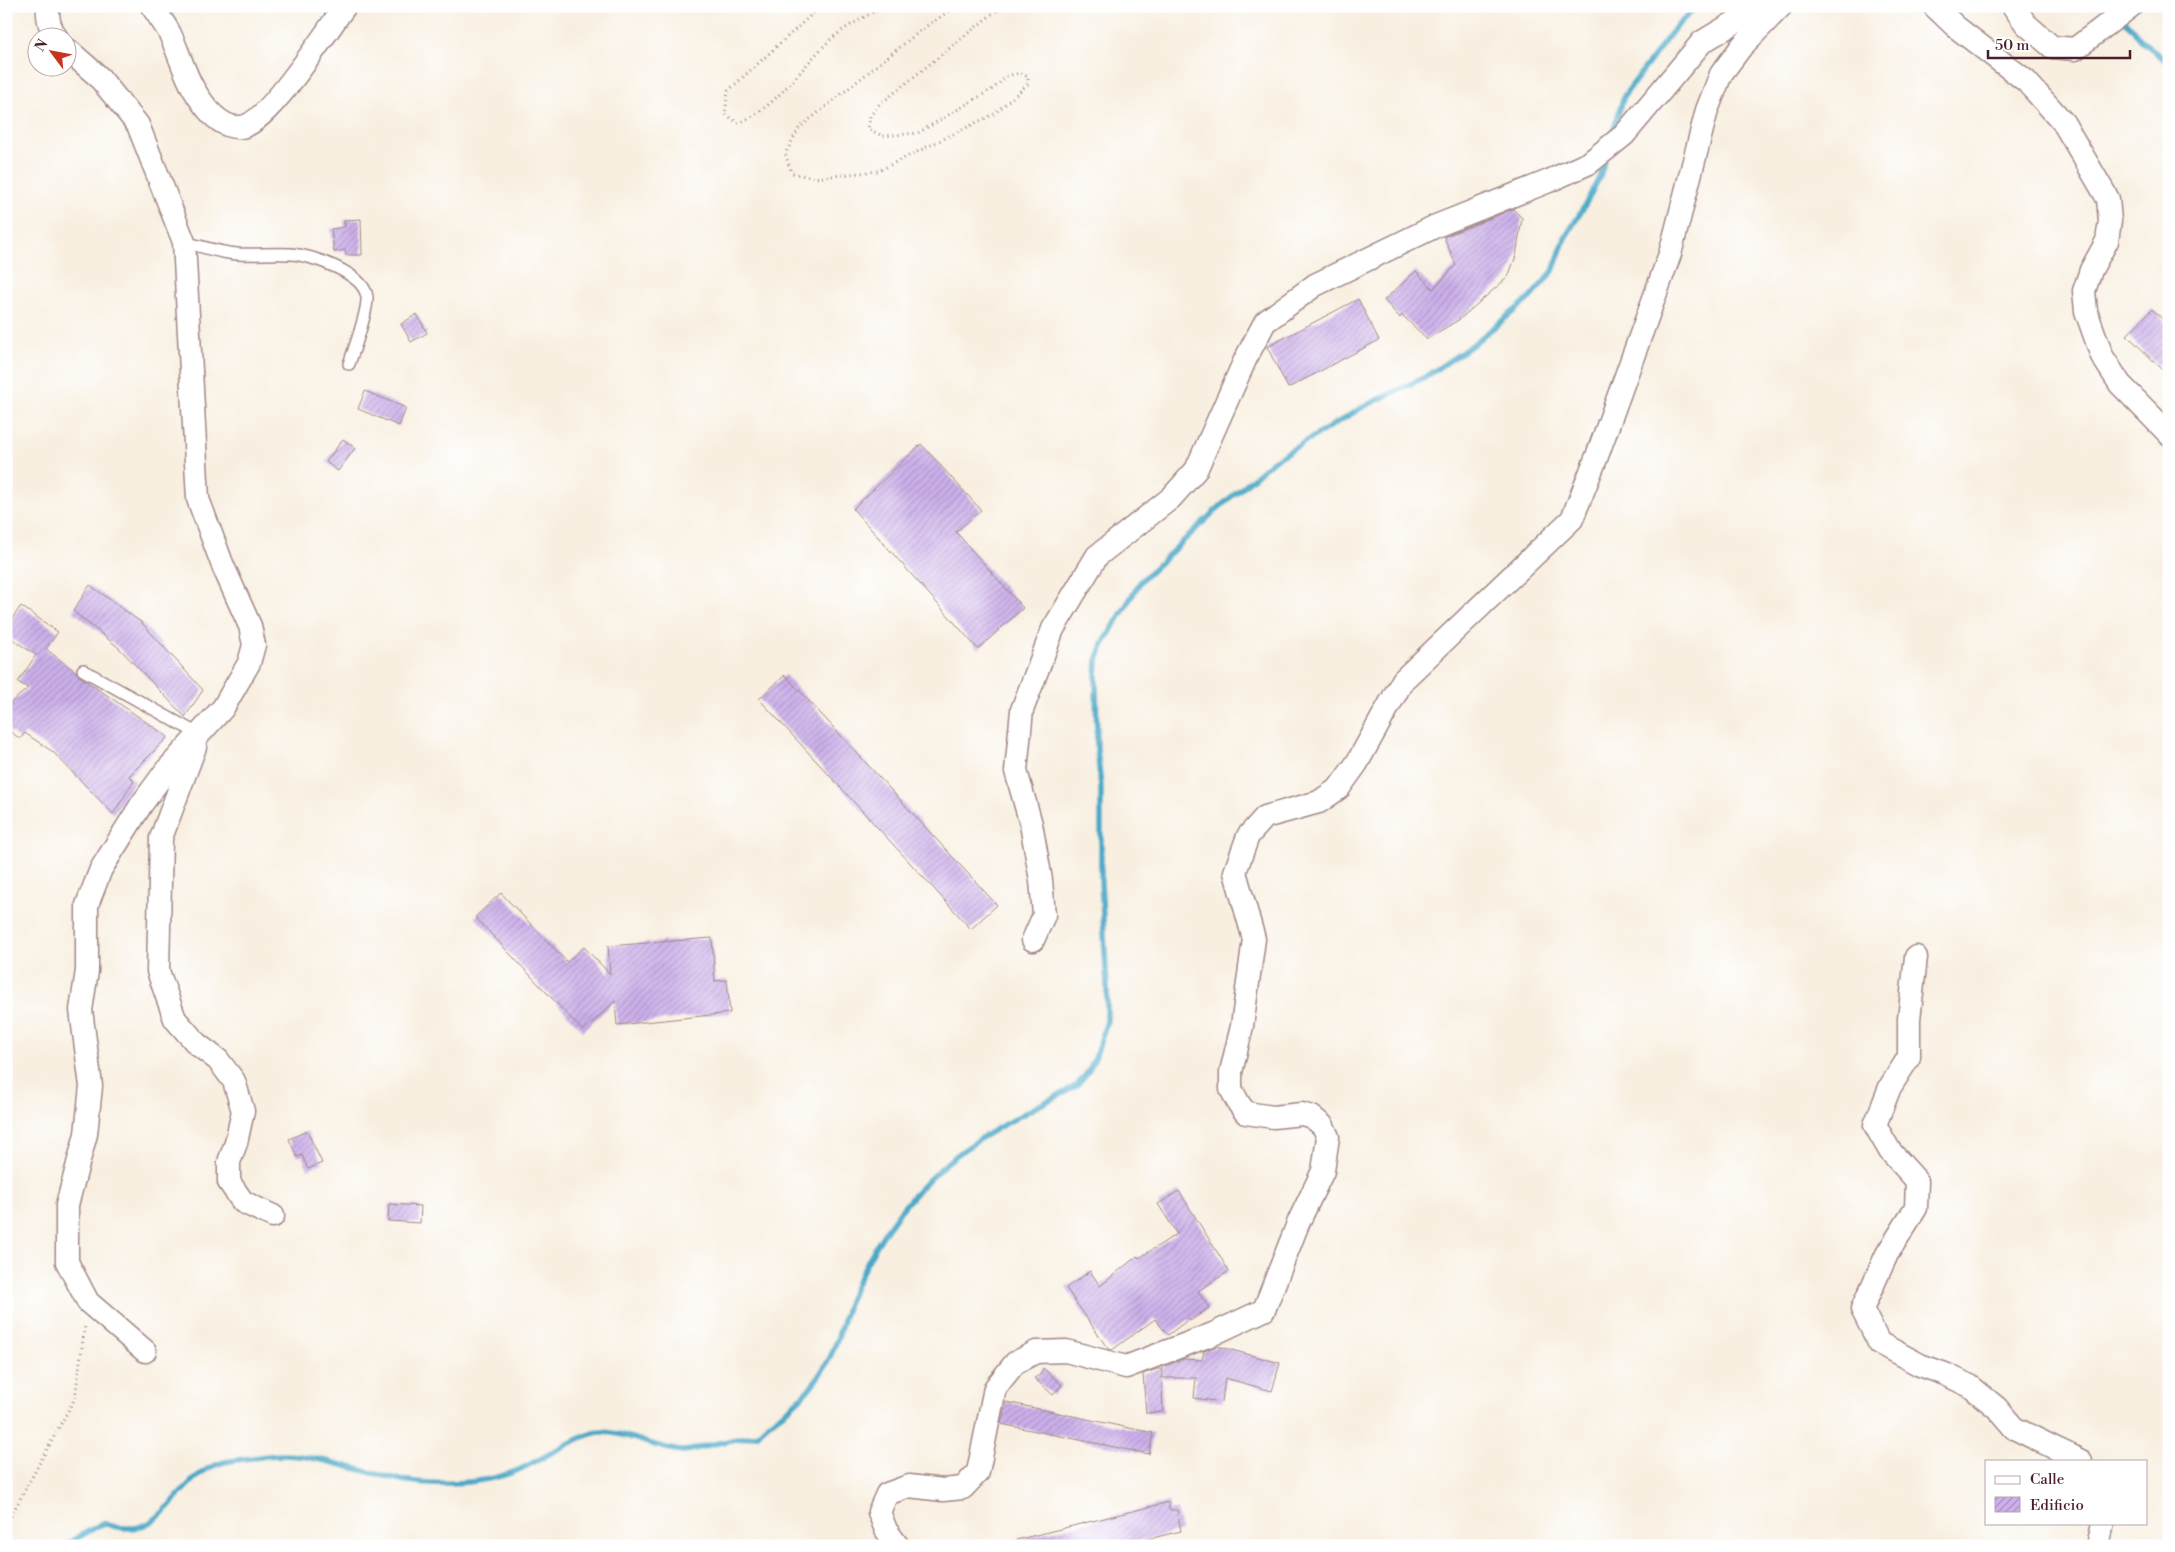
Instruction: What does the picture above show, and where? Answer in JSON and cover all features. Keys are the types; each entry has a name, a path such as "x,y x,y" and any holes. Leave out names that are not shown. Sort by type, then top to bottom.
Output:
{"street":[{"path":"48,6 47,15 51,28"},
{"path":"152,6 168,30 193,88 209,111 224,124 242,127 257,119 281,95 345,6"},
{"path":"1033,940 1044,915 1041,880 1031,824 1016,771 1022,710 1053,629 1098,556 1118,538 1171,498 1196,470 1245,360 1265,322 1315,285 1436,226 1589,163 1624,135 1702,42 1762,6"},
{"path":"898,1546 886,1530 879,1512 887,1494 909,1486 943,1490 963,1488 978,1472 995,1388 1014,1363 1036,1352 1066,1351 1126,1367 1214,1334 1264,1310 1299,1221 1323,1171 1328,1137 1323,1126 1312,1117 1302,1114 1273,1117 1246,1114 1231,1088 1231,1072 1242,1026 1254,940 1235,872 1241,851 1248,836 1266,818 1319,802 1339,788 1357,763 1403,680 1572,518 1670,254 1708,110 1721,74 1742,46 1781,6"},
{"path":"1934,6 1956,26 2026,81 2063,122 2108,199 2110,220 2107,241 2091,270 2084,291 2086,311 2102,356 2120,384 2169,434"},
{"path":"2012,6 2026,24 2052,47 2074,49 2111,23 2131,6"},
{"path":"78,59 99,77 138,126 184,242 198,499 250,626 254,645 249,663 224,708 165,772 141,805 101,869 87,905 87,971 81,1010 91,1086 86,1134 67,1205 67,1262 88,1302 145,1351"},
{"path":"200,735 161,838 158,971 175,1019 198,1044 218,1060 234,1081 242,1111 236,1143 229,1162 229,1182 243,1202 273,1216"},
{"path":"1916,957 1909,1019 1909,1057 1890,1087 1874,1125 1890,1151 1916,1181 1916,1208 1887,1254 1862,1309 1879,1343 1920,1365 1970,1386 1998,1408 2014,1428 2079,1460"},
{"path":"2098,1546 2103,1524"}],"lane":[{"path":"184,242 235,254 292,254 319,260 339,269 360,282 367,297 360,332 349,364"},
{"path":"83,670 200,735"}],"path":[{"path":"821,6 728,91 725,114 738,124 752,118 794,79 829,40 883,6"},
{"path":"957,6 926,27 799,128 785,154 792,173 814,178 878,171 994,114 1028,84 1028,76 1020,73 1007,76 994,88 918,133 883,136 868,129 870,116 879,105 1002,6"},
{"path":"6,1525 74,1398 88,1302"}],"building":[{"path":"1513,209 1522,218 1516,256 1508,277 1460,319 1427,339 1402,315 1400,318 1384,300 1416,271 1433,289 1456,265 1444,237"},
{"path":"361,219 362,255 346,255 345,250 334,252 331,229 345,227 344,220"},
{"path":"1358,299 1379,340 1288,388 1267,347"},
{"path":"2152,309 2169,325 2169,376 2127,335"},
{"path":"417,314 427,333 411,342 401,324"},
{"path":"365,391 406,408 399,426 358,409"},
{"path":"343,439 355,448 338,471 326,462"},
{"path":"921,444 981,510 956,532 1023,608 978,649 853,509"},
{"path":"90,585 142,623 203,690 185,717 119,648 73,611"},
{"path":"21,606 58,632 46,649 79,676 168,737 129,776 134,781 113,814 53,752 25,733 20,739 6,728 6,707 28,688 18,682 36,655 6,635 6,627"},
{"path":"785,675 997,905 971,929 759,699"},
{"path":"501,893 567,962 584,947 610,974 608,946 712,938 715,981 727,980 730,1013 617,1025 615,1001 583,1031 475,917"},
{"path":"307,1131 322,1163 308,1169 302,1155 297,1157 289,1139"},
{"path":"1179,1191 1229,1271 1198,1291 1209,1308 1190,1321 1189,1319 1168,1335 1155,1319 1112,1350 1108,1349 1066,1288 1090,1271 1100,1286 1137,1256 1139,1258 1177,1234 1158,1204"},
{"path":"389,1204 421,1206 420,1223 388,1221"},
{"path":"1217,1346 1280,1363 1272,1391 1225,1378 1222,1402 1194,1398 1196,1378 1163,1378 1163,1367 1183,1359 1202,1360 1204,1351"},
{"path":"1043,1368 1062,1385 1053,1395 1034,1378 1040,1375"},
{"path":"1161,1369 1163,1412 1146,1413 1143,1374"},
{"path":"1006,1402 1153,1433 1149,1454 1001,1424"},
{"path":"1169,1502 1169,1510 1177,1510 1181,1531 1120,1546 1016,1546 1016,1540"}],"waterway":[{"path":"1612,135 1624,96 1674,29 1697,6"},
{"path":"2124,19 2142,41 2169,63"},
{"path":"63,1546 103,1523 124,1528 141,1526 155,1519 202,1472 229,1461 287,1455 328,1461 410,1481 463,1483 506,1475 584,1436 594,1433 614,1433 673,1450 683,1451 757,1435 794,1404 812,1385 828,1360 836,1344 849,1301 863,1270 899,1212 930,1178 964,1149 1006,1123 1076,1086 1087,1073 1095,1058 1107,1021 1101,881 1101,786 1097,750 1097,660 1103,644 1141,581 1216,510 1273,461 1363,407 1427,376 1471,346 1530,298 1553,271 1565,238 1584,207 1600,176 1605,161"}]}
